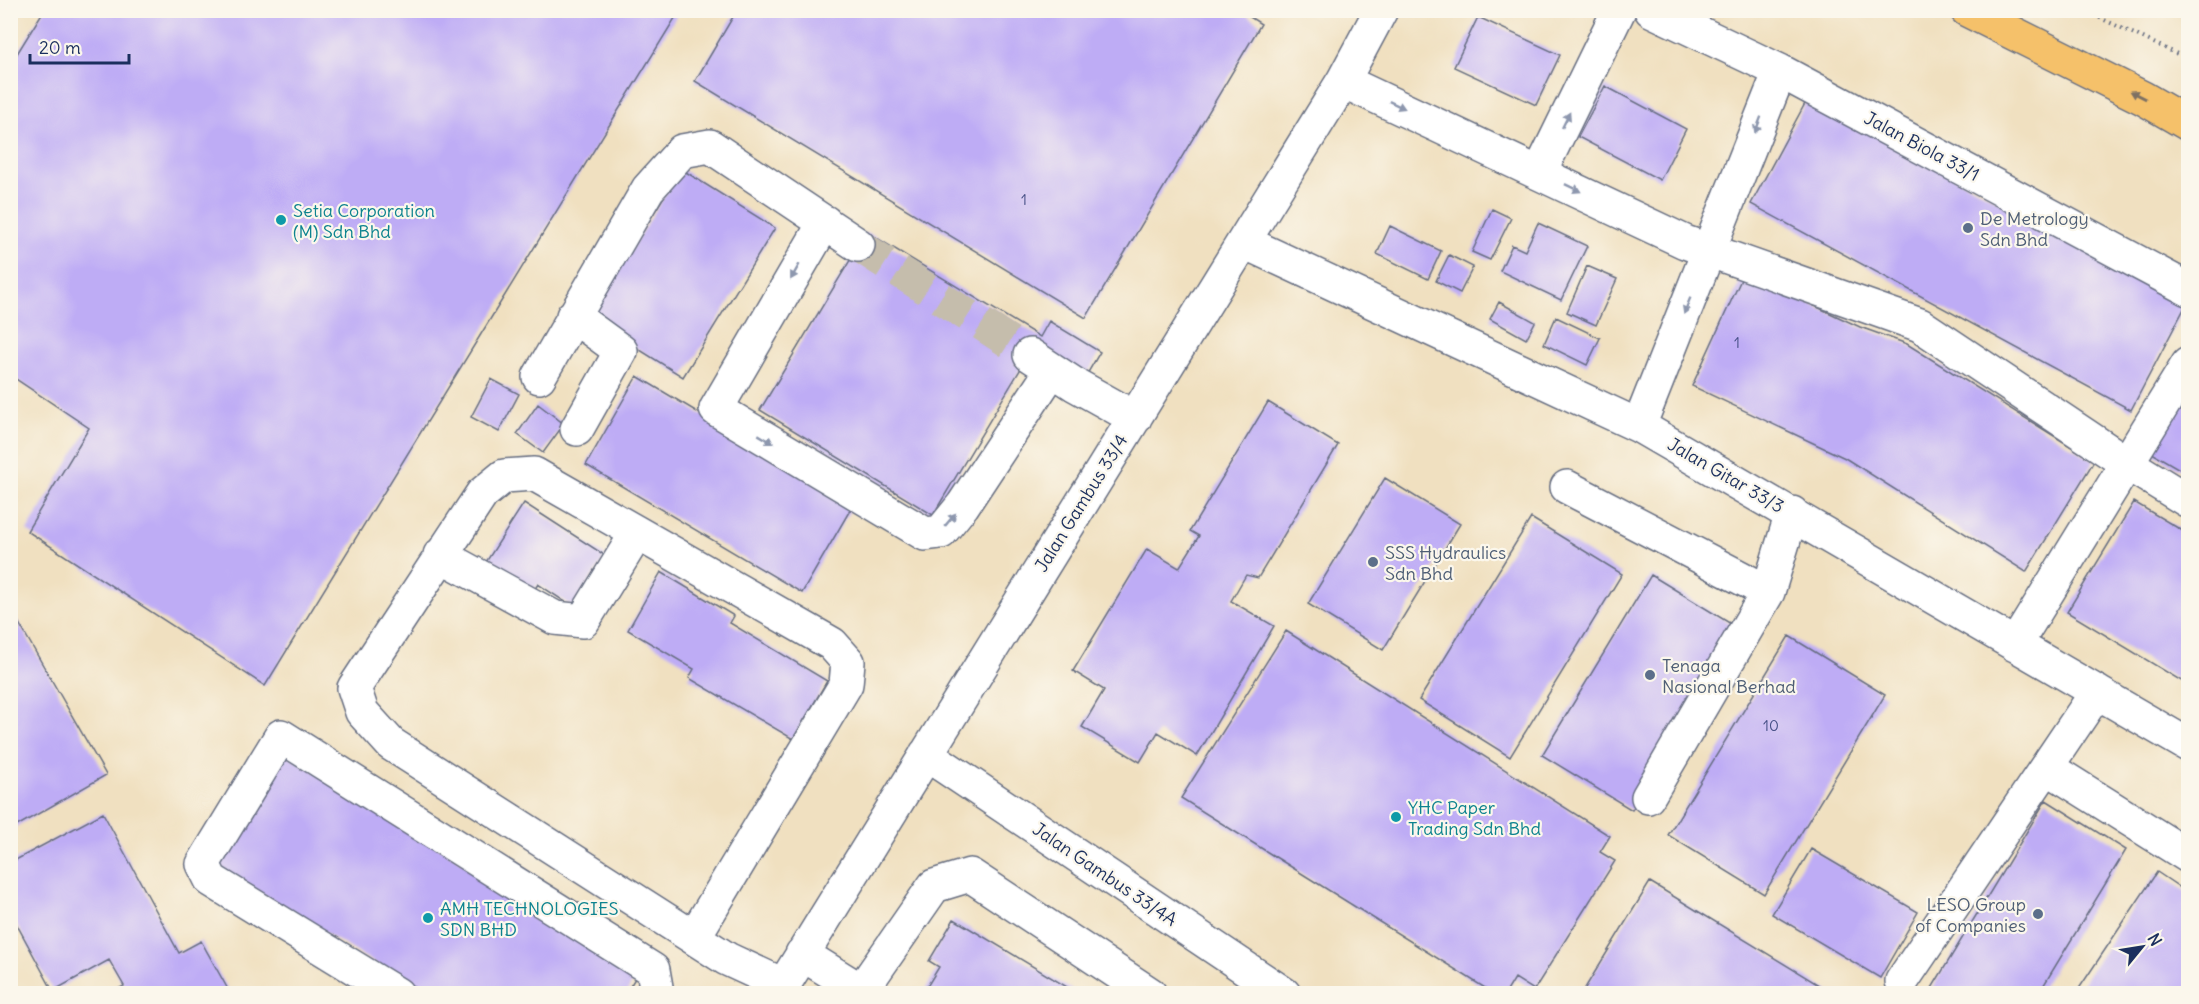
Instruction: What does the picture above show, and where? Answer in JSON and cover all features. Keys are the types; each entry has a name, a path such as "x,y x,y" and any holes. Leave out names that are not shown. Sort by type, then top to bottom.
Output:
{"main road":[{"path":"1967,10 2143,98 2188,124"}],"street":[{"name":"Jalan Gambus 33/4","path":"780,989 1343,81 1381,10"},
{"path":"1540,172 1619,10"},
{"name":"Jalan Biola 33/1","path":"1651,10 1780,70 2188,289"},
{"path":"1639,426 1780,70"},
{"path":"1343,81 1708,251 1920,325 2127,464 2188,501"},
{"path":"539,377 648,189 682,151 710,146 858,245"},
{"path":"825,222 716,409 925,534 941,532 963,505 1041,362 1135,418"},
{"name":"Jalan Gitar 33/3","path":"1244,242 1639,426 1792,513 2188,746"},
{"path":"573,316 621,351 577,429"},
{"path":"2015,645 2188,364"},
{"path":"694,937 846,684 848,662 832,644 534,474 504,476 482,494 354,688 362,712 391,744 727,959 780,989"},
{"path":"1567,487 1768,592"},
{"path":"1648,797 1768,592 1792,513"},
{"path":"440,555 555,618 582,621 638,533"},
{"path":"1902,981 2048,768 2097,692"},
{"path":"397,993 210,880 203,864 281,736 653,970 656,987 652,993"},
{"name":"Jalan Gambus 33/4A","path":"926,754 1284,993"},
{"path":"2048,768 2188,856"},
{"path":"802,954 860,992 934,886 970,875 1150,993"}],"path":[{"path":"2083,10 2188,60"}],"building":[{"name":"Setia Corporation (M) Sdn Bhd","path":"44,10 680,10 265,686 27,531 89,428 10,375 10,65"},
{"path":"737,10 1239,10 1261,24 1086,318 695,81"},
{"path":"1478,17 1560,55 1536,105 1454,67"},
{"path":"1605,86 1686,129 1660,180 1578,137"},
{"path":"1808,98 2187,303 2131,410 1751,204"},
{"path":"681,169 775,228 683,377 589,318"},
{"path":"1492,209 1511,218 1490,260 1472,252"},
{"path":"1538,223 1587,246 1561,300 1500,271 1512,245 1525,251"},
{"path":"1390,226 1441,251 1428,279 1377,254"},
{"path":"867,232 1040,337 1049,321 1100,352 1086,376 1035,345 933,515 760,410"},
{"path":"1449,255 1473,267 1460,293 1436,281"},
{"path":"1587,266 1617,279 1596,325 1567,312"},
{"path":"1744,273 1860,327 1907,344 2094,461 2026,572 1845,458 1692,386"},
{"path":"1499,302 1535,322 1526,339 1490,319"},
{"path":"1556,317 1600,338 1587,365 1544,344"},
{"path":"637,376 853,505 802,593 586,465"},
{"path":"491,379 519,394 499,432 471,417"},
{"path":"2188,390 2188,474 2152,453"},
{"path":"1268,402 1338,445 1258,578 1246,575 1231,601 1274,626 1197,756 1158,732 1140,762 1082,727 1104,690 1073,671 1147,549 1179,568 1199,536 1190,531"},
{"path":"538,404 564,424 543,453 517,434"},
{"path":"1385,478 1460,524 1383,650 1308,604"},
{"path":"2134,502 2188,534 2188,685 2067,612"},
{"path":"524,503 606,556 573,607 538,584 533,592 486,562"},
{"path":"1531,518 1622,574 1510,757 1419,700"},
{"path":"661,572 734,616 730,623 827,681 793,739 689,678 694,669 628,630"},
{"path":"1651,575 1741,630 1632,810 1542,755"},
{"path":"16,618 106,775 10,830 10,621"},
{"name":"YHC Paper Trading Sdn Bhd","path":"1286,631 1610,836 1600,852 1615,861 1534,990 1515,978 1506,993 1493,993 1181,798"},
{"path":"1789,636 1885,695 1764,894 1668,835"},
{"name":"AMH TECHNOLOGIES SDN BHD","path":"285,753 640,970 626,993 424,993 217,867"},
{"path":"2046,800 2126,850 2039,993 1929,993"},
{"path":"103,813 179,953 201,941 230,993 110,993 124,986 109,960 53,991 10,912 10,863"},
{"path":"1811,849 1918,912 1880,978 1772,914"},
{"path":"2157,872 2188,893 2188,993 2076,993"},
{"path":"1650,882 1832,993 1582,993"},
{"path":"954,919 1077,993 923,993 939,967 929,961"}],"tunnel":[{"path":"858,245 1030,355"}],"place":[{"name":"Setia Corporation (M) Sdn Bhd","path":"281,220"},
{"name":"De Metrology Sdn Bhd","path":"1968,228"},
{"name":"SSS Hydraulics Sdn Bhd","path":"1373,562"},
{"name":"Tenaga Nasional Berhad","path":"1650,675"},
{"name":"YHC Paper Trading Sdn Bhd","path":"1396,817"},
{"name":"LESO Group of Companies","path":"2038,914"},
{"name":"AMH TECHNOLOGIES SDN BHD","path":"428,918"}]}
